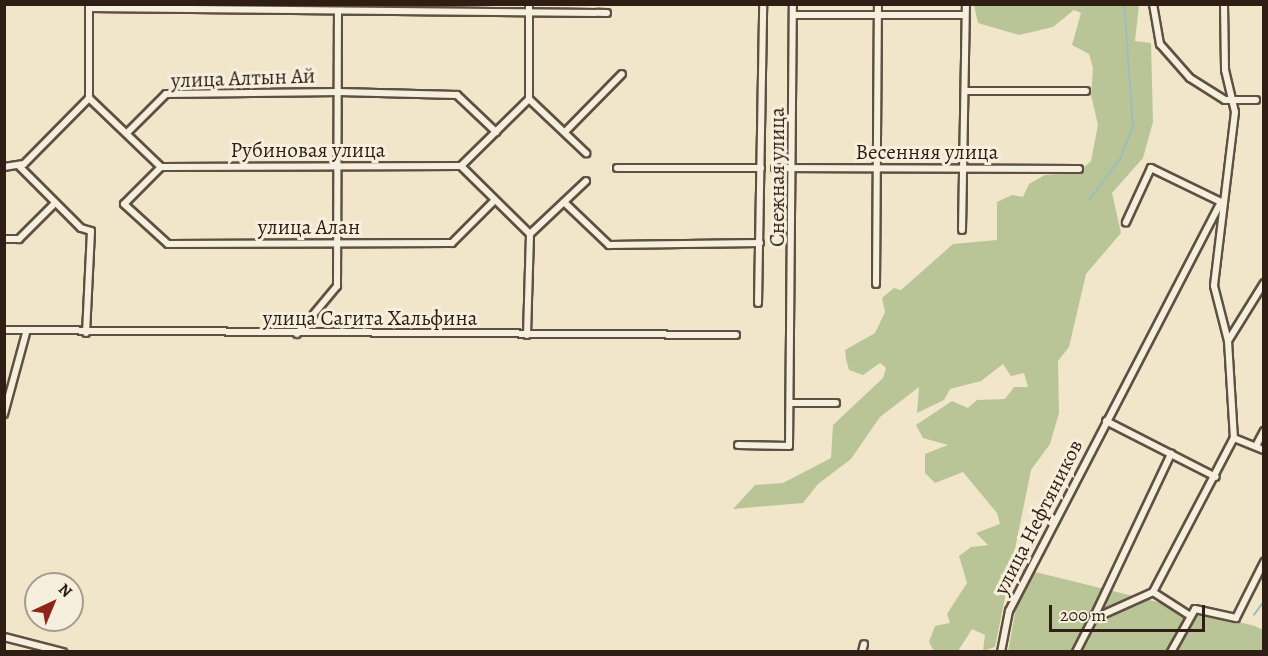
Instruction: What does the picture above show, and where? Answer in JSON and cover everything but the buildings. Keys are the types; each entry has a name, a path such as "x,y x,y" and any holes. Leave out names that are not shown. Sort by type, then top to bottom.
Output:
{"street":[{"path":"390,4 390,14"},
{"path":"758,303 763,4"},
{"name":"Снежная улица","path":"738,445 789,446 794,169 793,4"},
{"path":"876,284 878,4"},
{"path":"962,230 967,91 966,4"},
{"path":"1153,4 1160,44 1173,62 1204,89 1233,101 1256,100"},
{"path":"1093,619 1153,592 1216,477 1234,438 1228,341 1214,286 1233,101 1225,70 1224,4"},
{"path":"4,167 20,167 89,98 89,6 289,7 390,14 529,8 606,13"},
{"path":"529,8 529,99 461,166 493,202 530,234"},
{"path":"297,334 337,286 340,244 338,11"},
{"path":"793,15 965,15"},
{"path":"565,132 622,74"},
{"path":"967,91 1086,91"},
{"name":"улица Алтын Ай","path":"127,133 166,94 339,92 458,95 495,132"},
{"path":"89,98 161,167"},
{"path":"529,99 586,153"},
{"name":"Рубиновая улица","path":"161,167 461,166"},
{"path":"20,167 55,203 91,231 86,333"},
{"name":"улица Алан","path":"161,167 124,204 168,244 452,243 493,202"},
{"path":"617,168 761,168"},
{"name":"Весенняя улица","path":"776,168 1079,169"},
{"path":"1126,222 1151,168 1221,202"},
{"path":"527,334 530,234 586,181"},
{"name":"улица Нефтяников","path":"1001,651 1009,611 1115,402 1221,202"},
{"path":"4,239 19,239 55,203"},
{"path":"565,203 609,244 760,243"},
{"path":"1228,341 1263,283"},
{"name":"улица Сагита Хальфина","path":"4,330 26,333 736,335"},
{"path":"4,414 26,333"},
{"path":"790,403 836,403"},
{"path":"1106,421 1216,477"},
{"path":"1256,446 1263,431"},
{"path":"1234,438 1263,450"},
{"path":"1076,651 1171,454"},
{"path":"1171,651 1189,615 1195,609 1236,618 1263,562"},
{"path":"1153,592 1189,615"},
{"path":"4,637 63,651"}],"green space":[{"path":"974,5 1139,5 1135,41 1151,43 1153,122 1143,158 1112,193 1121,233 1086,274 1069,347 1058,361 1059,413 1050,444 1031,470 995,647 983,651 985,635 972,629 958,651 934,651 929,642 935,626 950,623 947,614 967,583 959,556 971,547 988,545 976,533 1000,524 997,513 963,472 935,483 925,473 925,454 948,445 923,438 916,425 952,401 968,408 977,400 1005,399 1014,387 1028,387 1024,373 1011,376 1003,364 981,381 950,389 944,400 917,413 919,387 880,417 851,459 818,484 803,503 733,509 755,485 783,483 831,458 833,425 883,378 886,368 880,363 863,375 849,370 845,350 875,333 885,312 882,298 894,288 901,290 953,244 997,240 997,202 1012,195 1023,197 1029,184 1045,175 1079,172 1091,161 1098,125 1091,95 1093,68 1089,54 1072,45 1081,13 1074,10 1053,27 1019,35 978,23"},
{"path":"1023,569 1255,626 1263,630 1263,651 1008,652"}],"waterway":[{"path":"1090,199 1120,159 1133,127 1124,4"},
{"path":"1254,615 1264,601"}]}
